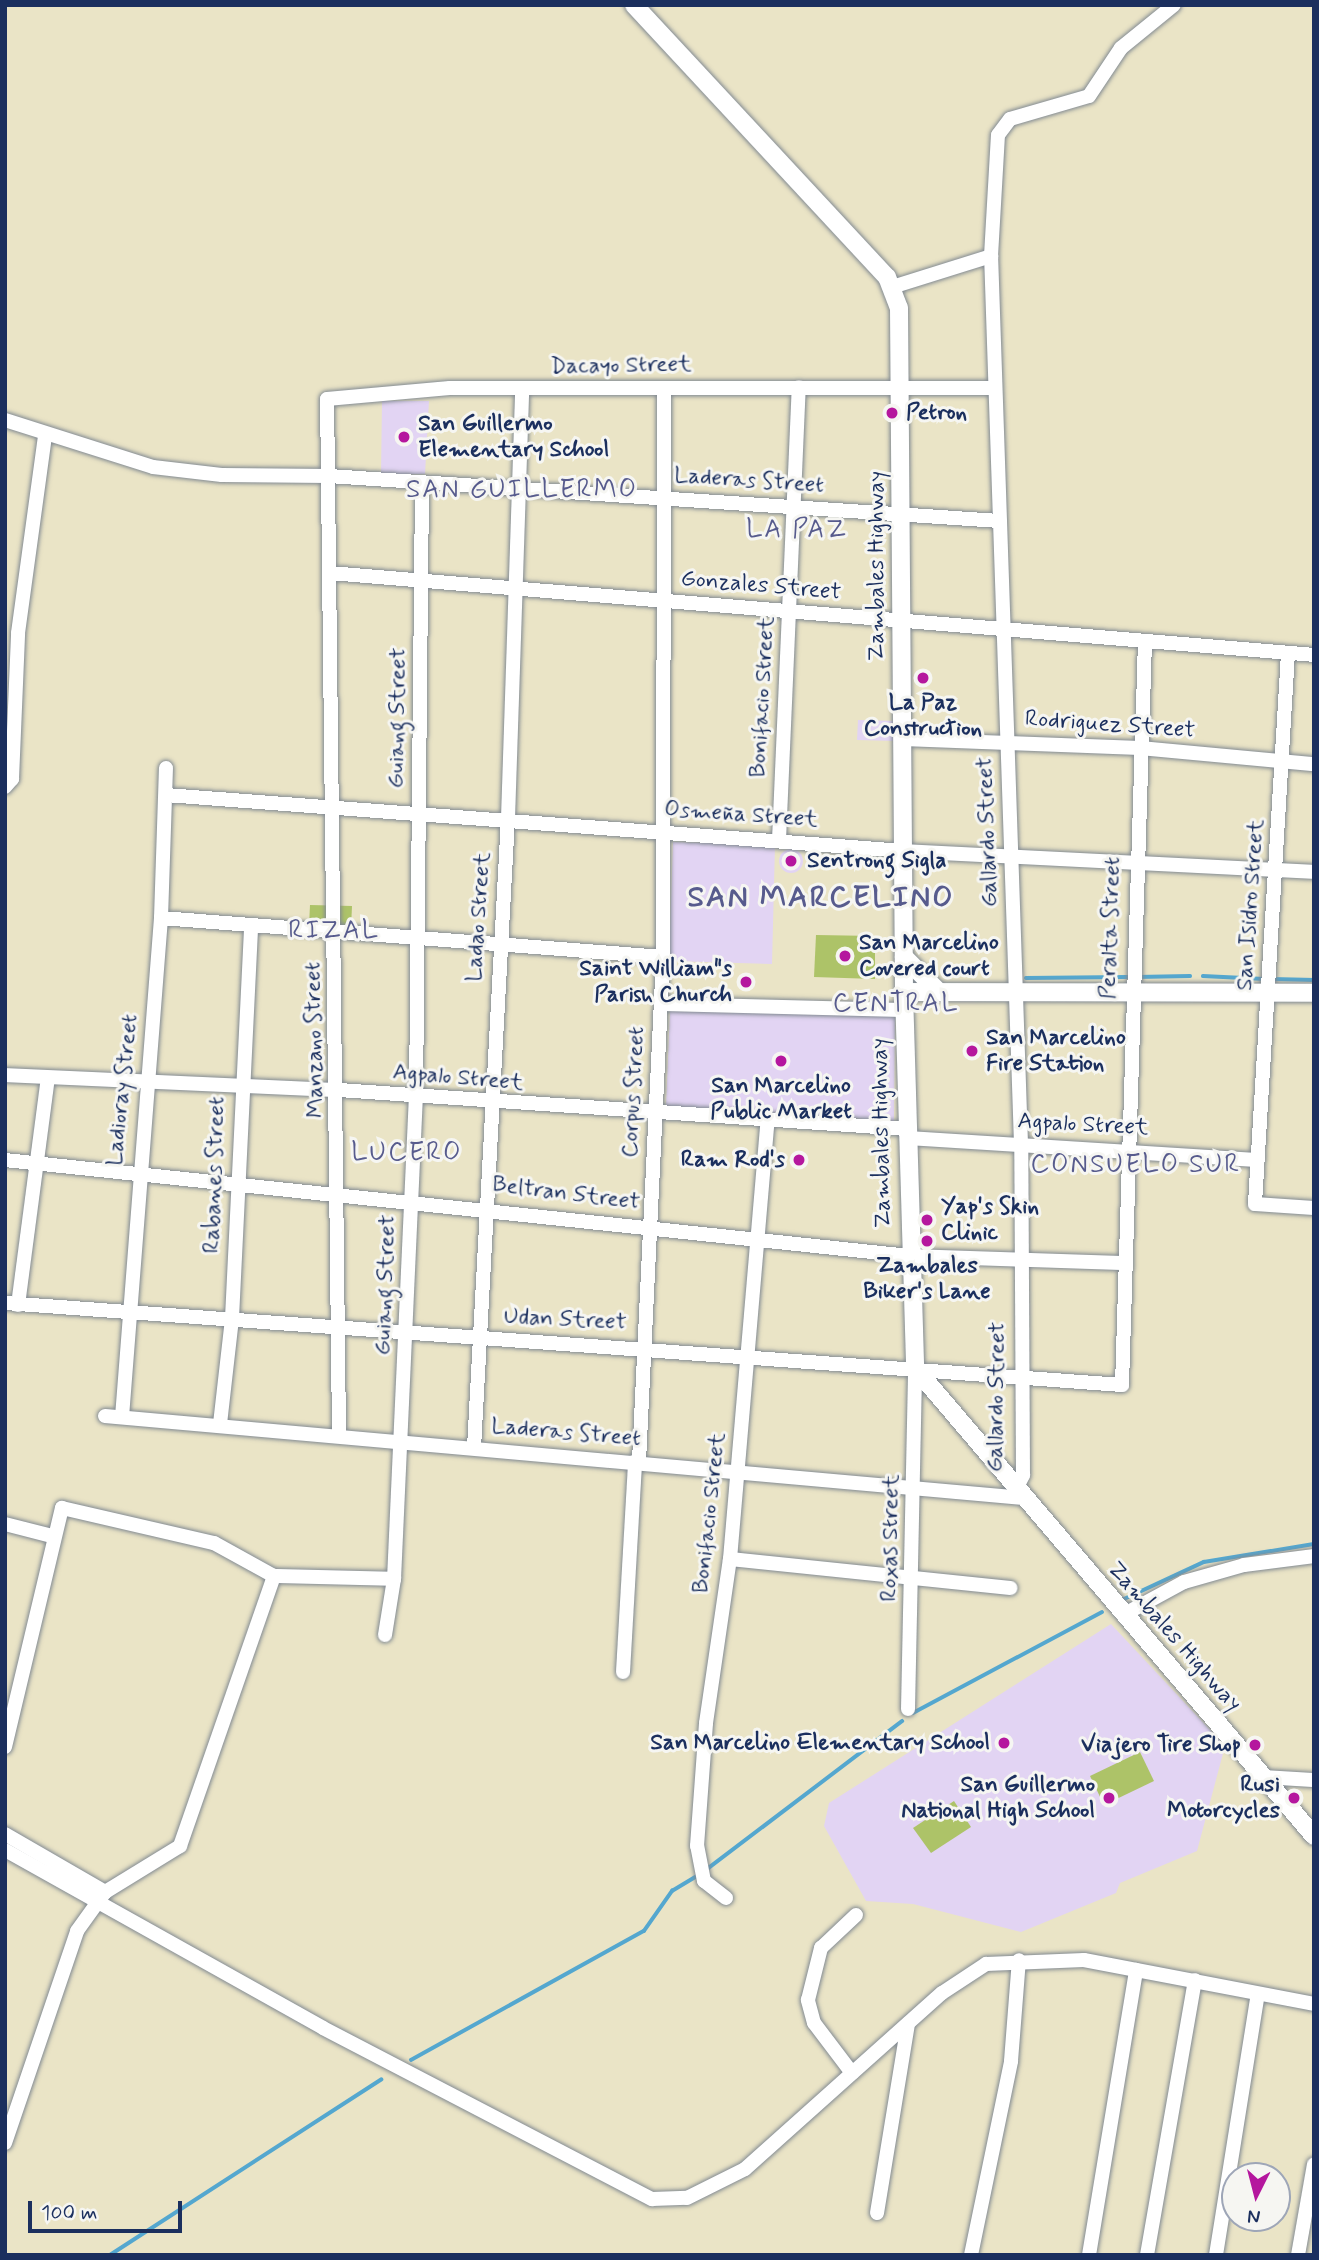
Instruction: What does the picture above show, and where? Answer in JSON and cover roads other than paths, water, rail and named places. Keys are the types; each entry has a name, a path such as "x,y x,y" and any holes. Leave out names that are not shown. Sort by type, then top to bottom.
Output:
{"main road":[{"name":"Zambales Highway","path":"634,5 892,287 900,316 904,992 909,1256 915,1368 1314,1836"},
{"path":"904,957 938,991"},
{"path":"904,992 1017,989 1314,993"}],"street":[{"name":"Gallardo Street","path":"1020,1493 1023,1475 1021,1144 991,256 998,135 1010,119 1089,96 1121,48 1174,5"},
{"path":"892,287 991,256"},
{"name":"Bonifacio Street","path":"779,841 799,387"},
{"name":"Corpus Street","path":"623,1672 644,1347 663,957 664,388"},
{"name":"Dacayo Street","path":"329,477 327,399 522,390 994,388"},
{"name":"Ladao Street","path":"474,1448 482,1338 499,943 508,818 522,390"},
{"name":"Laderas Street","path":"5,420 45,437 153,467 794,506 999,522"},
{"path":"5,787 12,779 18,633 45,437"},
{"name":"Manzano Street","path":"329,477 339,1090 339,1434"},
{"name":"Guiang Street","path":"385,1635 394,1579 402,1442 416,1098 422,483"},
{"name":"Gonzales Street","path":"330,573 1314,655"},
{"name":"Peralta Street","path":"1122,1385 1125,1149 1145,640"},
{"name":"San Isidro Street","path":"1287,653 1284,762 1255,1204 1314,1208"},
{"name":"Rodriguez Street","path":"903,739 1140,748 1314,764"},
{"name":"Ladioray Street","path":"122,1417 137,1173 149,1080 161,918 166,768"},
{"name":"Osmeña Street","path":"166,794 904,850 1011,853 1314,872"},
{"path":"161,918 663,957"},
{"name":"Rabanes Street","path":"220,1424 232,1318 251,927"},
{"path":"661,1004 905,1010"},
{"name":"Agpalo Street","path":"5,1075 339,1090 493,1105 768,1119 1021,1144 1257,1160"},
{"path":"11,1304 48,1078"},
{"name":"Bonifacio Street","path":"726,1898 701,1875 706,1723 730,1559 768,1119"},
{"name":"Beltran Street","path":"5,1160 337,1195 488,1207 909,1256 1122,1264"},
{"name":"Udan Street","path":"11,1304 644,1347 1122,1385"},
{"name":"Roxas Street","path":"908,1709 915,1488 915,1368"},
{"name":"Laderas Street","path":"105,1416 339,1434 915,1488 1020,1493"},
{"path":"5,1747 51,1536 62,1508 231,1549 274,1576 394,1579"},
{"path":"5,1524 51,1536"},
{"path":"1123,1615 1184,1582 1244,1565 1314,1556"},
{"path":"730,1559 1012,1588"},
{"path":"5,2143 64,1959 100,1897 180,1846 274,1576"},
{"path":"1262,1777 1314,1780"},
{"path":"5,1833 100,1897"},
{"path":"5,1850 100,1897 652,2199 687,2198 745,2169 908,2024 986,1964 1019,1960 1084,1960 1314,2004"},
{"path":"852,2073 814,2023 808,2000 821,1948 856,1914"},
{"path":"971,2255 1011,2062 1019,1960"},
{"path":"1088,2255 1136,1970"},
{"path":"1147,2255 1195,1980"},
{"path":"1216,2255 1258,1993"},
{"path":"877,2213 908,2024"},
{"path":"1298,2255 1314,2164"}],"waterway":[{"path":"1137,977 1190,976"},
{"path":"1203,976 1264,979"},
{"path":"1026,978 1127,977"},
{"path":"1272,979 1314,980"},
{"path":"1122,1600 1204,1562 1314,1544"},
{"path":"913,1713 1102,1612"},
{"path":"706,1870 902,1721"},
{"path":"411,2060 644,1931 672,1891 700,1874"},
{"path":"110,2255 381,2080"}],"place":[{"name":"Petron","path":"892,413"},
{"name":"San Guillermo Elementary School","path":"404,437"},
{"name":"La Paz Construction","path":"923,678"},
{"name":"Sentrong Sigla","path":"791,861"},
{"name":"San Marcelino Covered court","path":"845,956"},
{"name":"Saint William\"s Parish Church","path":"746,982"},
{"name":"San Marcelino Fire Station","path":"972,1051"},
{"name":"San Marcelino Public Market","path":"781,1061"},
{"name":"Ram Rod's","path":"799,1160"},
{"name":"Yap's Skin Clinic","path":"927,1220"},
{"name":"Zambales Biker's Lane","path":"927,1241"},
{"name":"San Marcelino Elementary School","path":"1004,1743"},
{"name":"Viajero Tire Shop","path":"1255,1745"},
{"name":"San Guillermo National High School","path":"1109,1798"},
{"name":"Rusi Motorcycles","path":"1294,1798"}],"district":[{"name":"SAN GUILLERMO","path":"522,491"},
{"name":"LA PAZ","path":"797,531"},
{"name":"SAN MARCELINO","path":"821,898"},
{"name":"RIZAL","path":"334,932"},
{"name":"CENTRAL","path":"896,1005"},
{"name":"LUCERO","path":"407,1154"},
{"name":"CONSUELO SUR","path":"1136,1166"}]}
